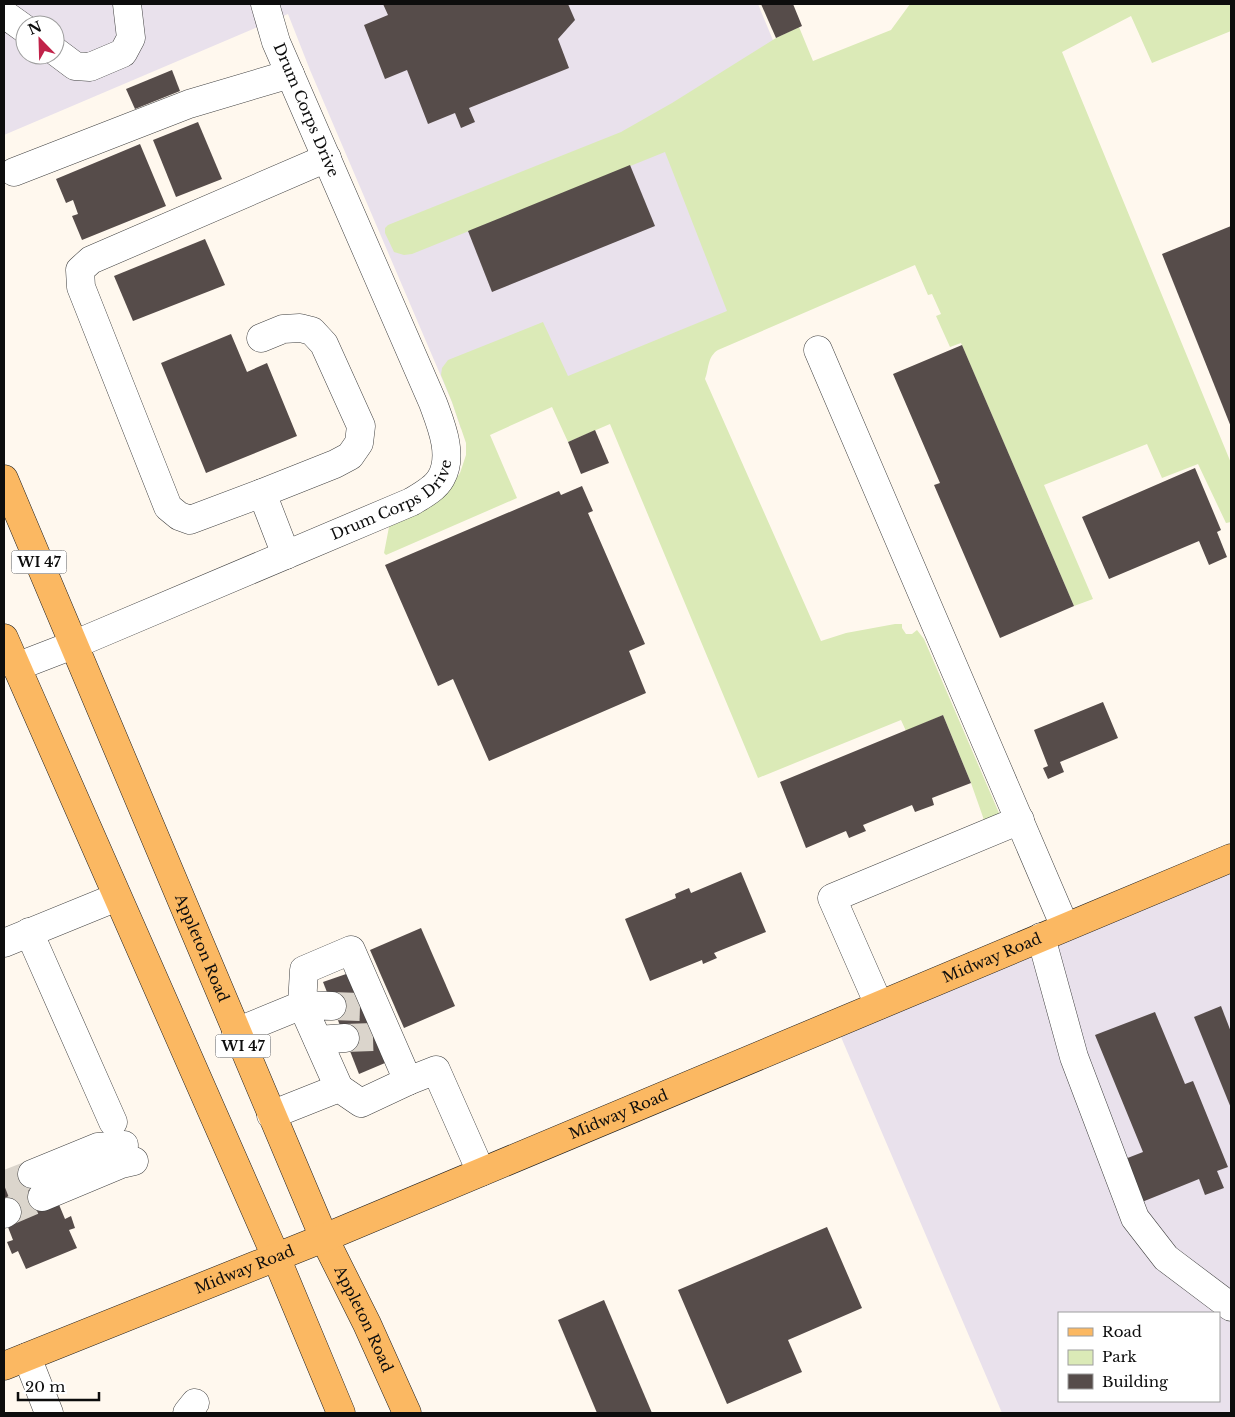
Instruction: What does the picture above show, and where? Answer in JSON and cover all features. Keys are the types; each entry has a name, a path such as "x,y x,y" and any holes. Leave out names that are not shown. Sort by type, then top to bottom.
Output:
{"main road":[{"name":"Appleton Road","path":"4,479 324,1238 367,1324 407,1413"},
{"path":"4,638 8,672 117,896 276,1257 341,1413"},
{"name":"Midway Road","path":"15,1362 324,1238 1231,858"}],"street":[{"path":"65,58 75,66 90,67 123,53 131,38 127,4"},
{"name":"Drum Corps Drive","path":"8,672 411,502 428,491 441,478 446,462 446,447 442,427 276,42 265,4"},
{"path":"4,14 15,22"},
{"path":"14,172 189,104 290,74"},
{"path":"261,338 283,329 300,328 312,332 324,344 361,426 359,443 350,456 335,464 190,520 179,516 168,507 81,287 80,270 91,260 327,158"},
{"path":"818,350 1020,820 1053,932 1074,1057 1135,1218 1166,1258 1231,1307"},
{"path":"262,493 286,555"},
{"path":"879,1005 832,898 1020,820"},
{"path":"4,943 117,896"},
{"path":"29,932 125,1146 121,1164 37,1186"},
{"path":"408,1082 382,1038 351,950 304,970 302,1005 339,1088 361,1103 436,1070 481,1172"},
{"path":"236,1032 302,1005 332,1006"},
{"path":"318,1040 345,1038"},
{"path":"271,1115 339,1088"},
{"path":"15,1362 49,1413"}],"shaded area":[{"path":"4,4 758,4 864,260 461,429 452,402 310,70 288,14 4,135"},
{"path":"1231,858 1231,1413 1002,1413 835,1023"}],"green space":[{"path":"910,4 1231,4 1231,31 1152,63 1131,16 1062,52 1231,463 1231,522 1226,523 1198,464 1162,478 1147,444 1044,485 1093,599 1074,606 961,343 950,347 936,316 941,314 932,294 928,295 915,265 718,350 714,353 709,363 705,379 821,641 846,633 895,624 902,624 906,634 912,634 917,630 924,639 999,813 995,819 988,822 984,820 943,715 906,731 901,720 758,778 610,424 568,442 552,407 490,435 517,498 386,555 384,553 389,527 409,517 447,492 460,473 466,455 466,443 441,375 442,368 448,360 543,322 568,376 727,311 665,152 412,254 404,255 394,252 385,233 385,228 388,225 621,132 672,103 776,38 799,27 813,61 891,30"}],"building":[{"path":"383,4 568,4 575,20 558,39 569,68 469,108 475,122 461,128 455,113 428,124 407,70 385,79 364,25 388,15"},
{"path":"761,4 793,4 802,26 776,38"},
{"path":"172,70 180,91 135,109 126,89"},
{"path":"198,122 222,179 176,197 153,140"},
{"path":"140,144 166,206 82,240 72,216 78,214 73,200 66,203 56,179"},
{"path":"630,165 655,226 492,292 468,231"},
{"path":"1231,226 1231,427 1162,254"},
{"path":"205,239 225,285 133,321 114,276"},
{"path":"231,334 247,372 267,363 297,436 206,473 161,363"},
{"path":"962,345 1074,606 1000,638 934,485 940,483 893,374"},
{"path":"595,430 609,463 581,474 568,442"},
{"path":"1195,468 1221,530 1217,532 1227,557 1209,565 1199,541 1109,579 1082,517"},
{"path":"582,486 593,511 588,513 645,644 629,651 646,693 489,761 453,679 438,686 385,565 559,491 561,495"},
{"path":"1103,702 1118,738 1060,762 1064,772 1048,779 1043,768 1048,766 1034,730"},
{"path":"943,715 971,783 932,798 934,805 915,812 912,805 863,825 866,831 849,838 846,831 806,848 780,782"},
{"path":"741,872 766,932 714,953 717,958 703,964 702,960 650,981 625,919 676,898 675,894 689,888 691,893"},
{"path":"421,928 455,1006 404,1028 370,950"},
{"path":"349,973 385,1063 359,1074 323,982"},
{"path":"1221,1006 1231,1032 1231,1108 1194,1017"},
{"path":"1155,1012 1185,1084 1193,1081 1228,1167 1217,1171 1224,1188 1205,1195 1199,1179 1142,1202 1125,1159 1143,1152 1095,1035"},
{"path":"30,1168 55,1195 65,1219 71,1216 75,1228 69,1230 77,1248 26,1269 18,1251 12,1254 7,1242 13,1240 4,1217 4,1179"},
{"path":"827,1227 862,1308 788,1340 802,1372 727,1404 678,1290"},
{"path":"604,1300 652,1413 597,1413 558,1320"}],"tunnel":[{"path":"332,1006 363,1007"},
{"path":"345,1038 375,1037"},
{"path":"4,1185 32,1174"},
{"path":"7,1212 42,1197"}]}
